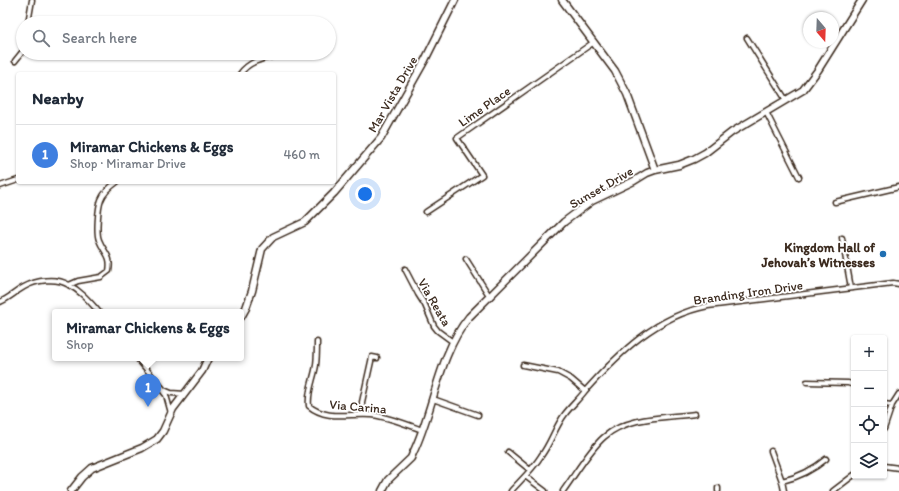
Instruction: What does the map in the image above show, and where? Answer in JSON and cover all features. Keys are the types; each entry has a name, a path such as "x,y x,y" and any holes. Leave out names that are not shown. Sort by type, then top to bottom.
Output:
{"street":[{"path":"29,16 32,0"},
{"name":"Mar Vista Drive","path":"244,312 252,292 262,249 273,236 305,222 334,193 381,138 417,74 455,0"},
{"path":"562,0 615,71 628,95 655,170"},
{"name":"Sunset Drive","path":"382,491 388,480 410,458 416,448 453,342 460,328 469,318 564,222 581,208 592,201 655,170 679,165 694,159 732,132 803,90 862,0"},
{"path":"747,38 786,100"},
{"name":"Lime Place","path":"426,212 482,175 457,138 594,42"},
{"path":"242,72 247,66 260,60"},
{"path":"766,112 799,177"},
{"path":"0,186 16,181"},
{"path":"69,285 78,281 101,277 109,271 109,256 99,242 97,234 100,201 106,191 115,184"},
{"path":"835,202 899,186"},
{"path":"842,238 851,288"},
{"path":"466,259 490,297"},
{"name":"Via Reata","path":"405,268 425,305 434,326 438,331 453,342"},
{"path":"0,302 24,287 37,282 62,282 69,285 85,297 96,309"},
{"name":"Branding Iron Drive","path":"511,491 541,457 565,414 585,391 622,353 644,335 673,316 696,308 708,306 894,283 899,284"},
{"name":"Via Carina","path":"317,342 317,355 308,399 309,406 315,411 338,417 371,415 387,418 422,430"},
{"path":"362,415 362,402 372,357 377,358"},
{"path":"139,361 166,395 171,414"},
{"path":"71,491 82,477 92,468 142,448 157,439 166,427 171,414 202,371 207,361"},
{"path":"523,366 558,372 571,379 585,391"},
{"path":"807,382 851,384"},
{"path":"158,385 170,393 185,394"},
{"path":"887,421 892,405 899,394"},
{"path":"433,399 478,415"},
{"path":"887,404 892,405"},
{"path":"563,491 596,445 613,430 625,424 637,421 695,414"},
{"path":"771,451 784,491"},
{"path":"508,452 530,470"},
{"path":"782,481 794,478 807,472 826,459"},
{"path":"887,466 899,468"},
{"path":"525,476 545,491"},
{"path":"833,491 851,477"}],"place":[{"name":"Kingdom Hall of Jehovah’s Witnesses","path":"883,254"},
{"name":"Miramar Chickens & Eggs","path":"148,407"}]}
